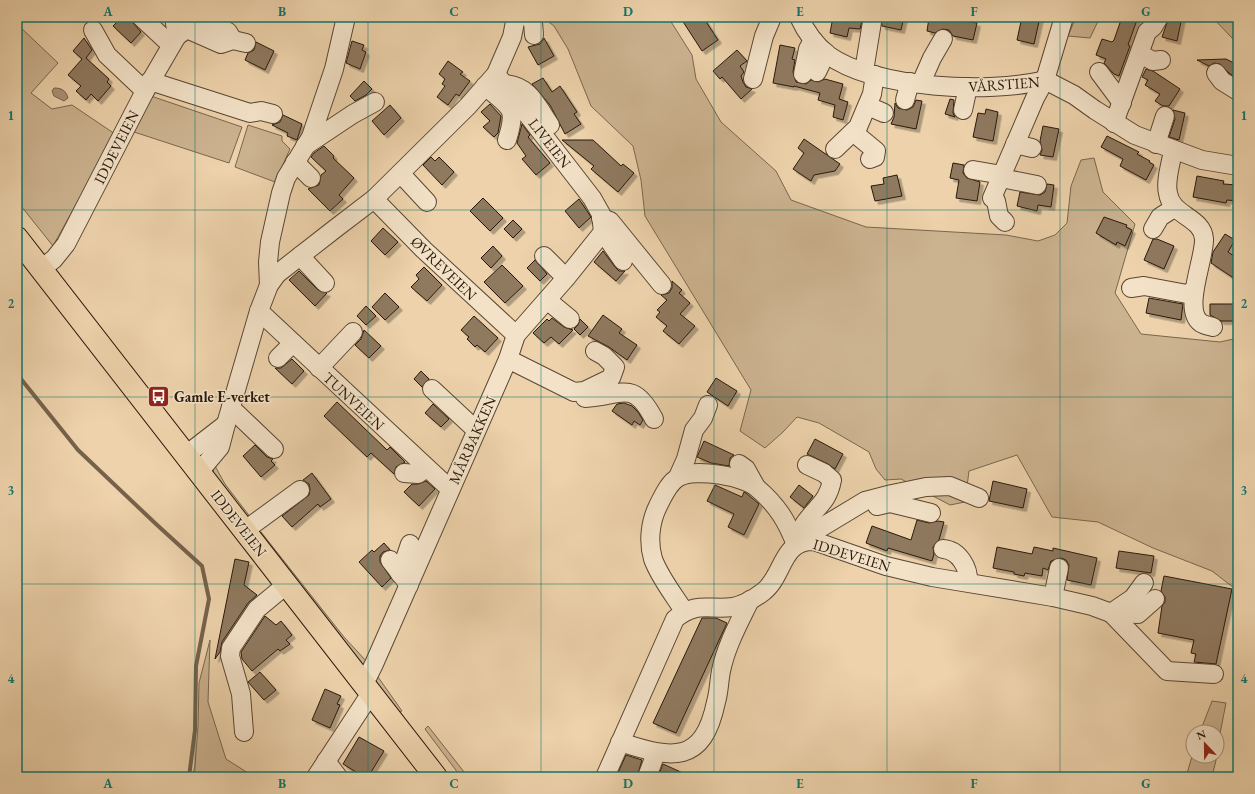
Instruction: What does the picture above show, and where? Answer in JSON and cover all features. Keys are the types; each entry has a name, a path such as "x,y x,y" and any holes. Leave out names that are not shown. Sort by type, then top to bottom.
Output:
{"main road":[{"name":"IDDEVEIEN","path":"17,238 436,777"}],"street":[{"path":"141,17 177,32 221,44 239,42 210,19 177,32"},
{"path":"269,285 268,262 270,242 286,178 311,137 334,69 346,17"},
{"path":"528,17 533,22 534,35"},
{"path":"753,79 764,36 772,17"},
{"name":"VÅRSTIEN","path":"799,17 813,40 830,50 847,65 870,73 916,83 1024,86 1045,80 1074,95 1092,118 1173,151 1202,160 1238,166"},
{"path":"1005,222 999,216 996,201 992,198 1001,176 1024,146 1064,17"},
{"path":"1120,130 1122,103 1140,54 1148,25 1153,27 1159,17"},
{"path":"199,472 220,447 259,311 269,285 278,274 374,199 495,82 505,57 511,21"},
{"path":"835,149 858,127 868,106 872,22"},
{"name":"IDDEVEIEN","path":"42,269 54,260 66,244 177,32"},
{"path":"97,38 113,62 148,86 250,113 260,111 273,114"},
{"path":"905,100 943,39"},
{"path":"813,40 808,49 810,73 830,50"},
{"path":"1140,54 1153,61 1161,60"},
{"path":"1099,72 1122,103"},
{"path":"1216,73 1222,81 1238,91"},
{"path":"495,82 516,85 527,92 553,130"},
{"path":"495,82 513,114 513,122 507,140"},
{"name":"LIVEIEN","path":"495,82 565,162 597,213"},
{"path":"963,110 973,84"},
{"path":"305,147 354,114 375,102"},
{"path":"868,106 884,113"},
{"path":"1156,144 1165,116"},
{"path":"853,132 876,151 875,157 870,159"},
{"path":"1173,151 1167,192 1170,201 1174,208 1209,232 1204,238 1204,246 1194,290 1195,314 1200,322 1213,327"},
{"path":"295,162 311,178"},
{"path":"973,170 1037,185"},
{"path":"401,174 427,202"},
{"name":"ØVREVEIEN","path":"374,199 505,331"},
{"path":"1153,229 1160,217 1174,208"},
{"path":"597,213 623,261"},
{"path":"597,213 610,221 662,286"},
{"name":"MÅRBAKKEN","path":"316,777 366,687 368,676 400,573 450,489 508,359 505,331 547,300 566,278 597,213"},
{"path":"300,256 325,283"},
{"path":"544,256 566,278"},
{"path":"1131,288 1144,286 1187,294 1194,290"},
{"path":"547,300 570,319"},
{"name":"TUNVEIEN","path":"259,311 319,368 384,435 450,489"},
{"path":"319,368 353,332"},
{"path":"278,358 293,343"},
{"path":"574,392 584,391 611,378 615,367 604,356 595,351"},
{"path":"508,359 585,398 628,391 636,395 648,407 654,419"},
{"path":"432,388 476,430"},
{"path":"605,777 675,619 684,611 663,580 653,559 650,538 654,514 663,496 678,477 686,459 694,430 708,405"},
{"path":"186,455 229,416"},
{"path":"229,416 274,449"},
{"path":"739,464 746,469 757,487 782,514 802,540"},
{"path":"802,540 805,523 820,507 830,492 832,480 824,473 807,466"},
{"path":"404,473 418,474 426,468"},
{"path":"678,477 691,472 746,480 757,487"},
{"path":"802,540 865,501 892,494 926,487 950,486 979,498"},
{"path":"244,531 300,490"},
{"path":"802,540 879,504 890,503 931,513"},
{"name":"IDDEVEIEN","path":"684,611 695,607 734,606 750,600 764,591 775,578 788,552 802,540 814,541 893,562 932,577 1043,591 1093,600 1111,613"},
{"path":"400,573 410,544"},
{"path":"943,549 948,550 964,562 968,572 968,582"},
{"path":"1043,591 1059,568"},
{"path":"1111,613 1133,598 1144,583"},
{"path":"244,732 241,694 230,656 231,648 257,609 286,585"},
{"path":"1111,613 1138,614 1155,599"},
{"path":"620,742 656,753 689,751 704,737 716,702 721,670 732,635 750,600"},
{"path":"1111,613 1167,671 1214,674"},
{"path":"647,777 656,753"},
{"path":"326,761 338,777"}],"shaded area":[{"path":"542,17 668,17 692,55 696,79 721,122 776,171 791,200 866,227 1006,235 1038,241 1055,235 1067,223 1071,186 1081,160 1094,158 1103,192 1135,224 1115,293 1141,334 1220,342 1238,338 1238,603 1234,588 1212,571 1153,548 1098,522 1052,517 1017,455 969,471 965,502 950,505 901,479 885,480 876,469 869,452 819,423 797,417 765,448 740,431 751,390 645,216 641,180 633,146 591,106 568,49 554,26"},
{"path":"1076,17 1100,17 1090,38 1068,36"},
{"path":"1212,17 1238,17 1238,42 1232,38"},
{"path":"17,24 58,63 31,93 52,109 72,105 115,134 53,246 17,201"},
{"path":"54,88 63,90 68,98 64,101 54,96 52,91"},
{"path":"148,95 242,127 229,163 131,131"},
{"path":"248,125 282,136 282,141 290,149 275,182 235,167"},
{"path":"215,466 225,484 251,518 250,520 215,479 213,471"},
{"path":"261,532 344,637 368,663 365,667 359,665 259,536"},
{"path":"210,640 208,702 226,759 248,773 246,777 192,777 195,766 198,726 199,683"},
{"path":"378,677 402,711 398,712 377,688 376,680"},
{"path":"1212,701 1226,703 1222,724 1203,724"},
{"path":"428,726 468,777 461,777 425,729"},
{"path":"1190,764 1215,764 1212,777 1186,777"}],"building":[{"path":"122,17 131,17 134,24 141,32 131,43 113,26"},
{"path":"680,17 703,17 718,40 702,51"},
{"path":"833,17 863,17 860,29 849,28 847,37 830,33"},
{"path":"881,17 904,17 901,30 882,26"},
{"path":"937,17 977,23 973,40 953,36 949,30 943,29 935,33 927,31 929,18 936,19"},
{"path":"1022,17 1040,17 1034,44 1017,40"},
{"path":"1122,17 1138,17 1128,45 1130,46 1119,76 1114,74 1104,63 1106,59 1096,55 1102,39 1112,42 1114,40"},
{"path":"1169,17 1182,17 1177,41 1162,37"},
{"path":"84,38 92,50 86,58 109,79 107,82 111,86 98,101 91,94 86,100 76,91 81,86 68,75 82,59 73,51"},
{"path":"544,38 554,56 538,65 528,47 540,44"},
{"path":"352,41 364,45 362,50 366,52 360,69 346,63"},
{"path":"256,42 274,51 265,70 245,60 248,53 254,50"},
{"path":"780,45 795,48 792,59 795,60 793,72 796,82 806,84 811,80 818,82 825,79 843,84 839,99 848,102 843,120 833,117 835,105 818,100 820,93 794,86 773,83"},
{"path":"737,50 747,61 740,66 744,72 741,76 743,82 746,87 752,89 741,99 722,77 720,79 713,71"},
{"path":"1226,59 1238,65 1238,79 1220,64 1214,63 1209,66 1197,60"},
{"path":"448,61 463,72 460,74 470,81 459,96 456,94 448,105 437,97 445,86 442,84 445,79 439,74"},
{"path":"1146,69 1153,71 1180,89 1169,106 1163,106 1155,101 1160,94 1145,85 1148,80 1142,77"},
{"path":"543,78 552,92 560,86 577,112 574,114 581,124 565,134 550,105 532,84"},
{"path":"364,81 372,89 366,95 355,101 350,96"},
{"path":"950,99 954,100 953,113 955,117 945,114"},
{"path":"916,100 922,101 916,129 891,124 894,117 895,103 898,108 907,110 913,107"},
{"path":"490,104 501,116 498,133 494,137 483,127 490,121 481,112"},
{"path":"390,105 401,118 384,135 372,121"},
{"path":"986,109 998,112 993,141 973,137 978,113 985,114"},
{"path":"1173,110 1185,113 1179,140 1169,137 1175,119"},
{"path":"283,115 302,124 297,140 287,136 288,133 272,125 280,122"},
{"path":"522,124 530,135 528,137 550,163 536,175 522,159 526,156 517,143"},
{"path":"1043,126 1059,129 1053,157 1040,155 1042,150 1040,141"},
{"path":"1107,136 1139,152 1137,154 1154,165 1146,180 1120,166 1123,159 1101,147"},
{"path":"804,139 840,164 835,171 814,175 811,181 793,169 804,153 798,148"},
{"path":"562,140 593,140 621,166 623,164 634,173 618,192 591,169 594,166"},
{"path":"324,146 334,156 333,158 354,178 339,195 343,199 330,211 308,189 319,185 321,175 326,171 311,157"},
{"path":"431,157 435,161 439,157 454,172 442,185 423,165"},
{"path":"953,163 964,165 963,173 967,178 980,182 977,201 956,198 959,180 950,178"},
{"path":"897,175 902,196 875,201 871,186 884,184 883,178"},
{"path":"1197,176 1224,181 1223,184 1238,185 1238,201 1227,200 1226,203 1193,197"},
{"path":"1047,184 1054,185 1051,207 1038,205 1037,211 1017,206 1020,192 1040,195 1045,192"},
{"path":"483,198 503,218 490,231 470,211"},
{"path":"579,199 591,217 579,228 565,211"},
{"path":"1104,217 1127,225 1126,227 1132,230 1125,246 1117,242 1116,245 1096,233"},
{"path":"513,220 522,229 513,238 504,229"},
{"path":"383,228 398,242 385,255 371,241"},
{"path":"1225,234 1235,240 1228,252 1238,259 1238,281 1211,263 1213,252"},
{"path":"1153,239 1157,239 1174,246 1164,269 1144,260"},
{"path":"493,246 502,256 491,268 481,258"},
{"path":"603,251 619,271 625,271 616,281 594,262"},
{"path":"535,260 547,274 540,281 527,268"},
{"path":"502,265 523,286 505,303 484,282"},
{"path":"424,267 442,285 427,301 411,287 419,279 416,275"},
{"path":"299,271 318,290 327,293 315,306 289,280"},
{"path":"672,281 682,290 679,293 690,303 680,314 695,326 679,344 663,331 667,326 656,317 660,312 657,310 667,300 661,295 669,293 672,288"},
{"path":"385,293 399,307 385,320 372,307"},
{"path":"1149,298 1183,304 1181,320 1146,313"},
{"path":"1210,304 1238,304 1238,321 1221,321 1210,315"},
{"path":"366,306 376,316 366,325 357,316"},
{"path":"603,315 622,329 619,333 637,345 627,360 609,347 588,336"},
{"path":"474,316 498,338 485,352 477,345 475,347 467,339 469,337 461,330"},
{"path":"552,318 564,327 573,330 559,344 551,337 544,343 533,333 547,319 549,321"},
{"path":"580,319 588,327 580,335 574,329 578,325"},
{"path":"364,330 381,346 369,358 355,345 361,339"},
{"path":"292,359 304,371 292,384 275,368 281,368"},
{"path":"421,371 429,379 422,387 414,379"},
{"path":"716,378 737,391 728,406 707,392"},
{"path":"337,402 387,450 390,447 405,462 396,467 394,474 371,453 367,457 324,416"},
{"path":"624,403 632,406 638,412 643,420 640,425 634,421 632,425 612,411 617,404"},
{"path":"433,404 449,419 441,427 425,413"},
{"path":"815,439 843,454 835,469 807,454"},
{"path":"704,441 734,455 730,458 729,466 711,463 697,457"},
{"path":"255,445 267,457 273,459 271,461 275,465 261,477 243,456"},
{"path":"312,473 331,499 320,507 318,504 292,527 282,516 309,495 309,484 303,480"},
{"path":"426,481 435,489 419,506 404,492 412,484 418,484"},
{"path":"993,481 1027,489 1023,508 989,501"},
{"path":"715,485 742,497 744,492 759,504 744,535 728,527 734,514 707,501"},
{"path":"799,485 813,496 804,508 790,497"},
{"path":"917,520 929,523 938,521 944,522 939,540 933,547 934,554 932,561 888,548 887,551 866,543 872,526 911,540"},
{"path":"384,543 390,550 383,552 380,556 380,562 391,578 382,587 359,562 372,550 374,552"},
{"path":"997,547 1032,554 1034,547 1053,551 1053,548 1097,558 1091,585 1067,580 1069,565 1066,560 1061,558 1051,561 1048,570 1043,568 1042,576 1025,573 1024,576 1014,574 1014,572 993,568"},
{"path":"1119,551 1154,556 1151,573 1116,568"},
{"path":"235,559 249,562 244,585 257,595 248,603 222,642 220,652 215,659"},
{"path":"1164,576 1232,589 1216,664 1194,662 1196,654 1191,653 1194,640 1158,633 1162,606 1165,602 1165,597 1161,591"},
{"path":"265,616 276,625 281,621 292,635 286,640 290,644 280,651 278,649 252,671 242,659 241,652"},
{"path":"702,618 716,618 727,623 676,733 653,723"},
{"path":"260,672 276,690 264,700 248,682"},
{"path":"325,689 341,696 337,704 340,705 330,728 312,720"},
{"path":"359,737 384,751 368,777 364,777 343,764"},
{"path":"626,755 642,760 637,777 616,777"},
{"path":"663,764 692,777 658,777"}],"waterway":[{"path":"17,374 78,450 202,566 209,599 196,666 195,730 189,777"}],"place":[{"name":"Gamle E-verket","path":"158,396"}]}
